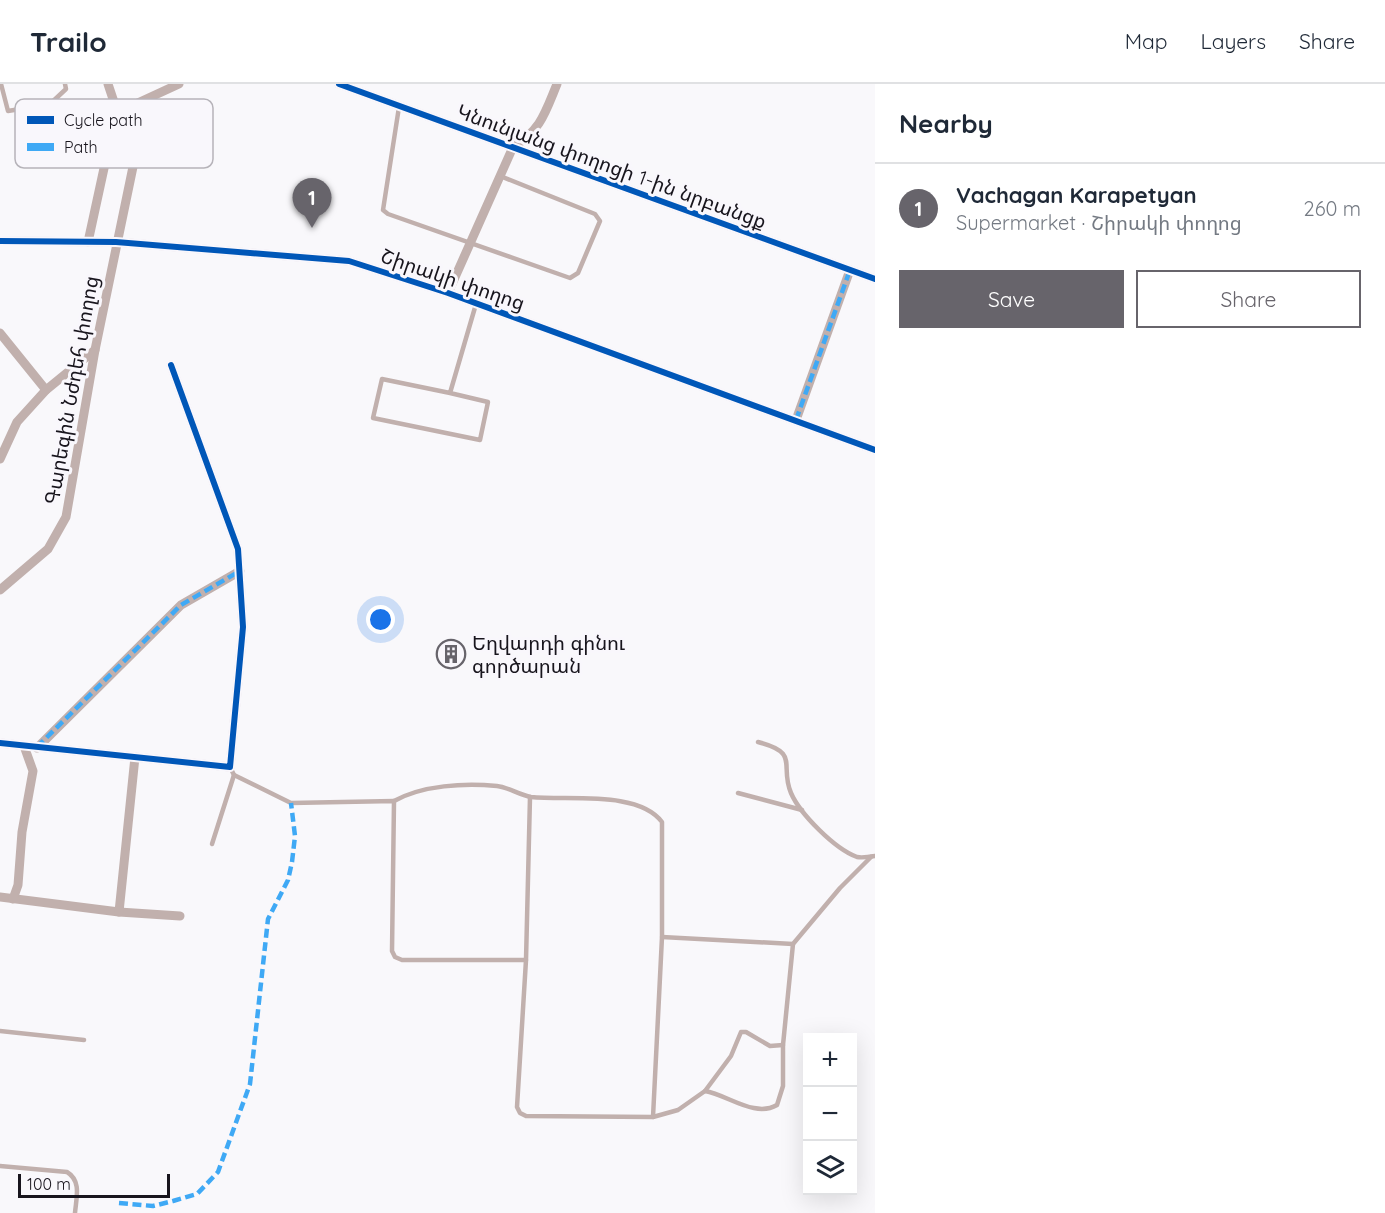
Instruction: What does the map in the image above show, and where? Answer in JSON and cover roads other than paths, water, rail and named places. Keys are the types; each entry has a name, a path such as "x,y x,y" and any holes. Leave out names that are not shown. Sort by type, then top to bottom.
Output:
{"street":[{"name":"Գարեգին Նժդեհ փողոց","path":"108,84 112,99"},
{"path":"146,99 179,84"},
{"name":"Կնունյանց փողոցի 1-ին նրբանցք","path":"339,84 875,279"},
{"path":"448,293 513,147 531,136 540,124 557,84"},
{"path":"88,242 104,168"},
{"name":"Գարեգին Նժդեհ փողոց","path":"0,590 48,549 66,517 95,350 133,168"},
{"name":"Շիրակի փողոց","path":"0,241 116,242 349,261 448,293 875,450"},
{"path":"796,420 850,270"},
{"path":"0,333 46,390"},
{"path":"0,459 17,422 46,390 95,350"},
{"path":"0,743 135,757 232,771 243,627 238,549 171,365"},
{"path":"37,748 181,605 240,572"},
{"path":"13,899 18,885 22,832 33,771 24,746"},
{"path":"119,912 135,757"},
{"path":"0,897 119,912 180,916"}],"lane":[{"path":"0,84 8,111 15,110"},
{"path":"55,99 66,89 65,84"},
{"path":"399,107 383,210 388,214 570,278 578,273 600,221 595,214 500,176"},
{"path":"450,393 476,304"},
{"path":"382,379 450,393 488,402 480,440 373,418 382,379"},
{"path":"758,741 777,747 787,760 790,792 802,810 831,842 858,857 873,856"},
{"path":"212,844 232,771 291,803 394,801 410,792 428,788 498,786 530,797 581,797 643,806 654,812 662,822 662,938 652,1117"},
{"path":"738,793 802,810"},
{"path":"530,797 526,960 517,1107 520,1113 526,1116 652,1117 678,1110 705,1091 731,1056 741,1032 770,1046 783,1045"},
{"path":"394,801 392,951 395,957 402,960 526,960"},
{"path":"705,1091 725,1096 746,1106 772,1108 781,1099 783,1045 793,944 840,888 873,856"},
{"path":"662,938 793,944"},
{"path":"0,1031 84,1040"},
{"path":"0,1166 68,1172 73,1175 77,1183 75,1213"}],"place":[{"name":"Vachagan Karapetyan","path":"312,228"},
{"name":"Եղվարդի գինու գործարան","path":"451,654"}]}
